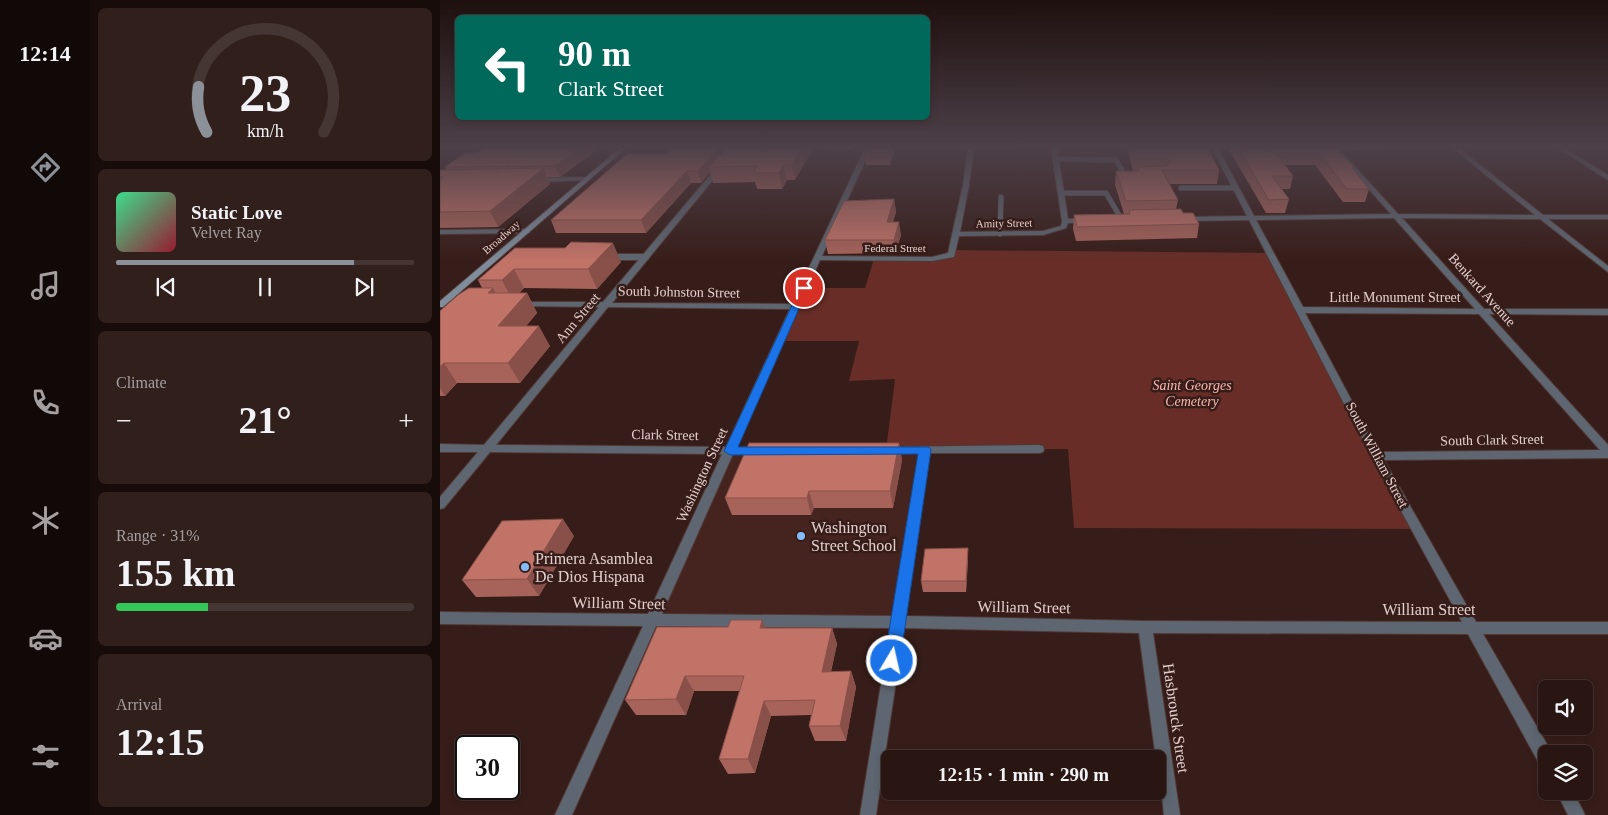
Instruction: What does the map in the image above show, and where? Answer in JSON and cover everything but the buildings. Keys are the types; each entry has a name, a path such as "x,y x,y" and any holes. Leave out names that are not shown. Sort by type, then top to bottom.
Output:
{"street":[{"name":"Broadway","path":"441,304 502,255 526,230 578,186"},
{"name":"Ann Street","path":"440,505 705,186"},
{"name":"Washington Street","path":"563,815 850,186"},
{"path":"956,234 964,186"},
{"path":"1060,186 1065,221 1094,220"},
{"name":"Benkard Avenue","path":"1370,186 1608,453"},
{"path":"1503,186 1608,270"},
{"name":"South William Street","path":"1236,188 1376,456 1474,627 1538,745"},
{"path":"1172,219 1397,216 1608,217"},
{"path":"1113,220 1132,220"},
{"name":"Amity Street","path":"956,234 1043,233 1064,227 1065,221"},
{"path":"440,232 526,230"},
{"name":"Federal Street","path":"817,258 932,259 951,255 956,234"},
{"path":"441,304 459,303"},
{"name":"South Johnston Street","path":"514,304 795,307"},
{"name":"Little Monument Street","path":"1301,310 1608,312"},
{"name":"Clark Street","path":"440,448 769,451"},
{"path":"876,450 1039,449"},
{"path":"868,815 925,450"},
{"name":"South Clark Street","path":"1376,456 1608,453"},
{"name":"William Street","path":"440,618 898,622 1145,627 1608,628"},
{"name":"Hasbrouck Street","path":"1145,627 1172,815"},
{"path":"1569,800 1577,815"}],"lane":[{"path":"1181,188 1236,188"},
{"path":"1061,193 1106,193 1122,220"},
{"path":"1000,234 1001,197"},
{"path":"607,256 646,257"}],"shaded area":[{"name":"Washington Street School","path":"925,450 898,622 652,621 730,451"}],"green space":[{"name":"Saint Georges Cemetery","path":"951,250 1271,253 1417,529 1074,528 1068,449 886,450 895,379 849,381 859,341 780,341 804,288 865,288 874,259 932,259"}],"place":[{"name":"Washington Street School","path":"801,536"},
{"name":"Primera Asamblea De Dios Hispana","path":"525,567"}],"route":[{"path":"804,288 730,451 925,450 892,661"}]}
